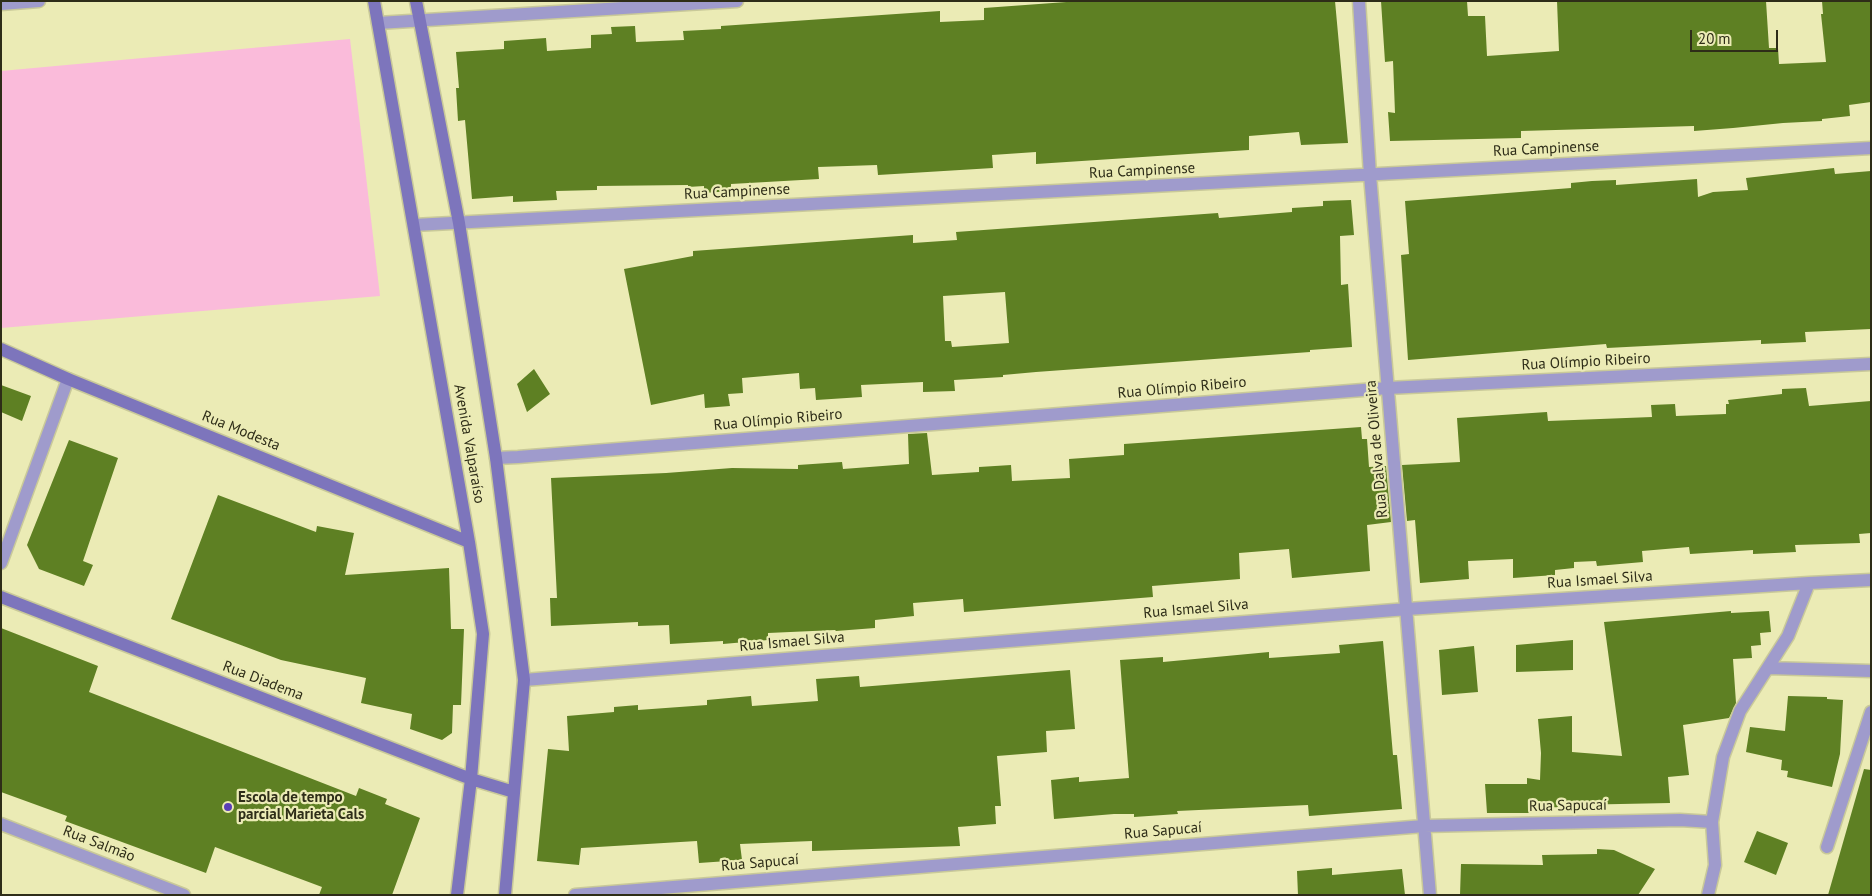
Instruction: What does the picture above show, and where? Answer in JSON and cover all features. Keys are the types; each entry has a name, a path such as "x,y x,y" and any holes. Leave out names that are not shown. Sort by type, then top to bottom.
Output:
{"main road":[{"name":"Avenida Valparaíso","path":"374,1 469,542 483,634 471,779 456,895"},
{"name":"Avenida Valparaíso","path":"416,1 459,223 496,458 524,680 505,895"},
{"name":"Rua Modesta","path":"1,349 68,379 469,542"},
{"name":"Rua Diadema","path":"1,597 471,779 514,792"}],"street":[{"path":"1,4 39,1"},
{"path":"378,24 737,1"},
{"name":"Rua Dalva de Oliveira","path":"1359,1 1370,175 1430,895"},
{"name":"Rua Campinense","path":"414,225 1871,148"},
{"name":"Rua Olímpio Ribeiro","path":"496,458 518,458 1388,388 1871,364"},
{"path":"1,563 68,379"},
{"name":"Rua Ismael Silva","path":"524,680 1407,609 1871,580"},
{"path":"1708,895 1715,865 1712,822 1723,757 1740,711 1788,636 1809,583"},
{"path":"1768,668 1871,671"},
{"path":"1827,847 1871,712"},
{"name":"Rua Sapucaí","path":"575,895 1424,826 1680,820 1712,822"},
{"name":"Rua Salmão","path":"1,824 184,895"}],"shaded area":[{"path":"350,39 380,296 1,328 1,71"}],"building":[{"path":"1080,1 1335,1 1348,143 1301,145 1299,132 1249,136 1249,150 1036,164 1036,152 992,155 993,168 878,175 877,165 818,167 819,179 731,184 731,191 704,193 704,186 688,187 688,185 597,186 597,190 556,191 557,200 513,202 513,196 472,199 465,120 458,121 456,88 459,88 456,52 504,49 504,41 546,38 547,51 591,48 591,35 612,34 611,27 635,26 636,42 684,40 683,31 721,29 721,26 940,11 940,22 984,20 984,8"},
{"path":"1381,1 1467,1 1468,16 1485,16 1487,56 1559,51 1557,1 1766,1 1769,48 1778,48 1779,64 1826,62 1821,14 1823,14 1822,1 1871,1 1871,102 1849,105 1850,116 1822,119 1822,121 1694,131 1694,126 1521,131 1521,138 1390,141 1388,112 1395,113 1393,61 1385,62"},
{"path":"1834,168 1835,174 1871,171 1871,329 1805,332 1806,342 1761,344 1761,340 1607,348 1606,344 1408,360 1401,255 1409,254 1405,201 1571,188 1571,183 1616,180 1616,185 1697,179 1698,197 1713,192 1748,190 1746,178"},
{"path":"1351,200 1354,235 1340,236 1341,285 1348,284 1352,347 1310,350 1310,352 1036,372 1003,375 1003,377 954,380 955,391 923,392 923,382 861,385 862,397 816,400 815,388 800,389 799,373 742,378 743,393 728,394 730,406 705,408 704,394 651,405 624,269 693,256 693,251 913,235 913,243 957,240 956,232 1218,213 1219,218 1292,212 1292,208 1323,206 1323,201","holes":["1005,292 1009,343 952,347 951,341 945,341 943,296"]},
{"path":"534,369 550,394 527,412 517,384"},
{"path":"1,385 31,396 22,421 1,412"},
{"path":"1806,388 1809,406 1871,401 1871,533 1859,534 1860,543 1795,545 1796,552 1753,554 1753,550 1690,554 1689,547 1642,551 1643,562 1597,566 1596,561 1574,562 1574,568 1555,570 1555,575 1513,578 1513,559 1468,561 1469,579 1420,583 1415,520 1407,521 1402,465 1460,462 1457,418 1547,412 1548,421 1652,417 1651,405 1675,404 1676,416 1726,414 1726,404 1729,404 1728,400 1782,394 1782,389"},
{"path":"1361,427 1362,439 1367,439 1369,467 1386,466 1391,522 1367,525 1370,571 1292,578 1289,549 1239,553 1240,579 1152,586 1153,597 964,612 963,599 913,603 914,616 875,620 875,628 768,633 768,640 723,644 723,641 670,644 669,625 638,626 638,622 551,626 550,598 557,598 551,478 732,468 798,469 798,465 842,462 843,469 909,464 908,434 927,433 932,475 979,472 979,467 1011,465 1012,481 1070,478 1069,459 1124,455 1124,444"},
{"path":"69,440 118,458 83,561 93,565 84,586 39,569 27,545"},
{"path":"218,495 316,532 317,526 354,533 345,575 449,568 451,629 464,629 461,705 453,705 452,733 442,740 410,729 412,714 361,703 366,678 281,660 171,619"},
{"path":"1731,611 1731,613 1769,611 1771,632 1760,633 1761,645 1751,646 1752,658 1733,659 1736,703 1729,718 1683,725 1689,775 1668,777 1670,803 1571,805 1571,808 1529,806 1529,813 1487,813 1485,784 1527,784 1527,778 1540,780 1541,753 1538,719 1572,716 1572,752 1622,756 1604,622"},
{"path":"1,628 98,666 89,692 356,796 359,788 387,799 385,804 420,818 392,895 319,895 322,887 215,847 206,873 65,821 67,816 1,792"},
{"path":"1573,640 1573,670 1516,672 1516,645"},
{"path":"1383,641 1393,755 1397,755 1402,809 1309,816 1308,805 1177,811 1178,814 1134,817 1134,814 1114,814 1054,819 1051,780 1079,777 1079,782 1129,778 1120,660 1163,657 1163,662 1269,652 1269,658 1340,653 1339,645"},
{"path":"1474,646 1478,692 1442,695 1439,650"},
{"path":"1070,670 1075,729 1046,731 1047,752 997,756 1001,806 995,806 996,824 958,827 960,846 812,851 812,841 740,844 742,860 699,863 697,841 581,848 579,865 537,861 548,749 569,751 567,716 614,712 614,707 638,705 638,710 707,705 707,700 751,696 752,706 818,701 816,679 859,676 860,687"},
{"path":"1788,696 1827,697 1827,699 1843,700 1840,754 1832,787 1787,777 1788,771 1781,770 1782,760 1746,752 1750,727 1785,731"},
{"path":"1864,769 1871,770 1871,895 1828,895"},
{"path":"1757,831 1788,843 1776,875 1744,862"},
{"path":"1597,849 1614,850 1655,869 1638,895 1460,895 1461,864 1543,865 1542,855 1597,854"},
{"path":"1332,868 1332,875 1402,869 1405,895 1298,895 1297,871"}],"place":[{"name":"Escola de tempo parcial Marieta Cals","path":"228,807"}]}
